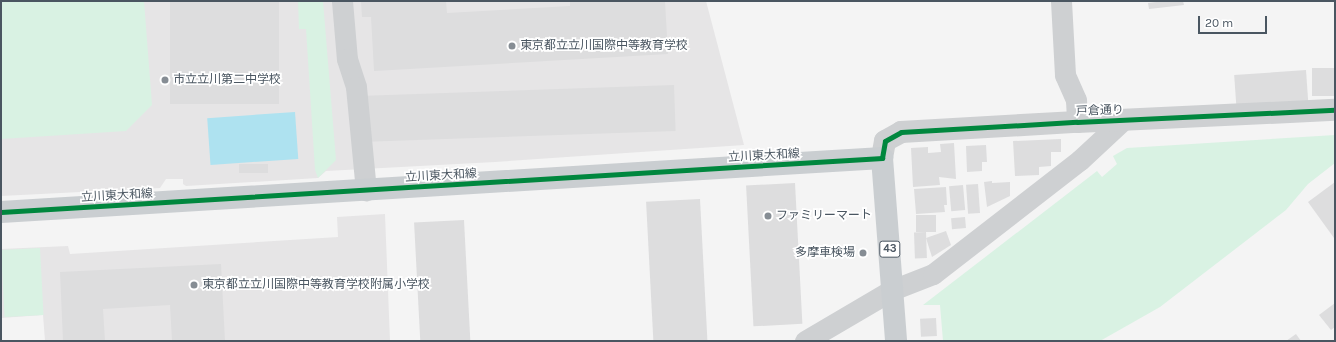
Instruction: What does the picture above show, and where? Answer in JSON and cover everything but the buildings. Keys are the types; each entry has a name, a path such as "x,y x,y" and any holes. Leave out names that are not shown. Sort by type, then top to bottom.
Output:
{"main road":[{"name":"立川東大和線","path":"1,212 882,158"},
{"name":"43","path":"882,158 896,341"}],"street":[{"path":"342,1 347,60 356,87 366,190"},
{"path":"1061,1 1065,75 1076,100 1077,122"},
{"name":"戸倉通り","path":"882,158 885,142 901,132 1335,110"},
{"path":"805,341 892,290 933,274 1080,160 1123,120"}],"shaded area":[{"path":"1,1 706,1 744,145 495,162 326,171 318,178 186,186 183,184 183,179 166,179 160,188 1,196"},
{"name":"東京都立立川国際中等教育学校附属小学校","path":"385,214 390,341 45,341 43,315 1,318 1,249 68,246 70,254 338,237 337,217"}],"green space":[{"path":"1,1 144,1 152,105 126,131 1,139"},
{"path":"298,1 323,1 336,160 318,178 315,170 306,29 299,29"},
{"path":"1335,135 1335,163 1308,184 1286,210 1160,307 1100,341 943,341 940,305 923,305 1097,171 1102,177 1117,164 1113,156 1127,148"},
{"path":"40,248 44,315 5,317 1,250"}],"water":[{"path":"295,112 298,159 210,165 207,118"}],"cycle path":[{"path":"1,212 882,158 885,141 901,132 1335,110"}],"place":[{"name":"東京都立立川国際中等教育学校","path":"512,46"},
{"name":"市立立川第二中学校","path":"165,80"},
{"name":"ファミリーマート","path":"768,216"},
{"name":"多摩車検場","path":"863,253"},
{"name":"東京都立立川国際中等教育学校附属小学校","path":"194,285"}]}
